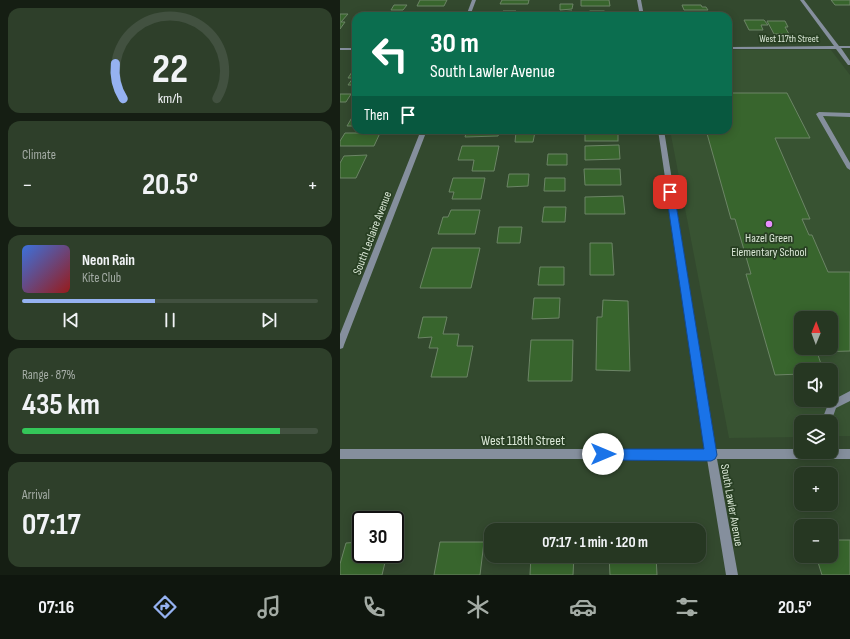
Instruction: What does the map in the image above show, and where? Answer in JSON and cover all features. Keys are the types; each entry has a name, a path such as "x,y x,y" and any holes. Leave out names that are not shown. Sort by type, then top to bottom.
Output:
{"street":[{"path":"470,12 474,0"},
{"path":"639,0 641,12"},
{"path":"802,0 850,64"},
{"name":"West 117th Street","path":"732,48 850,47"},
{"path":"340,49 352,48"},
{"path":"850,115 819,114 850,168"},
{"name":"South Leclaire Avenue","path":"340,345 422,134"},
{"name":"South Lawler Avenue","path":"661,134 711,455 732,575"},
{"path":"828,415 832,405 850,396"},
{"name":"West 118th Street","path":"340,454 711,455 794,453"},
{"name":"West 118th Street","path":"838,454 850,454"}],"shaded area":[{"name":"Hazel Green Elementary School","path":"732,50 831,50 850,75 850,436 838,436 838,415 794,415 794,437 729,438 671,134 732,134"}],"building":[{"path":"420,0 447,0 444,6 417,6"},
{"path":"502,0 529,0 528,4 500,4"},
{"path":"581,0 609,0 610,6 581,6"},
{"path":"831,0 850,0 850,5 835,5"},
{"path":"560,4 573,4 572,9 560,10"},
{"path":"394,5 407,5 403,10 391,10"},
{"path":"682,5 701,5 702,7 706,7 708,10 684,10"},
{"path":"503,11 516,11 516,12"},
{"path":"590,11 604,11 604,12"},
{"path":"340,14 348,14 341,22 345,22 340,29"},
{"path":"744,20 764,20 768,25 761,25 763,30 749,30"},
{"path":"767,21 785,21 788,27 785,27 789,34 774,34"},
{"path":"352,72 352,78 348,78"},
{"path":"352,79 352,85 348,85"},
{"path":"732,93 787,93 810,138 775,138 810,219 802,219 809,235 812,235 828,272 850,272 850,351 838,351 838,311 794,311 794,355 818,355 821,363 794,363 794,374 775,375 746,274 751,274 735,219 731,219 707,134 732,134"},
{"path":"340,94 351,94 346,102 340,102"},
{"path":"352,117 352,126 347,126"},
{"path":"345,133 380,134 374,146 340,146 340,141"},
{"path":"466,134 499,134 498,136 465,137"},
{"path":"516,134 535,134 533,142 515,142"},
{"path":"585,134 618,134 618,141 585,141"},
{"path":"619,145 620,159 585,160 585,146"},
{"path":"462,146 499,146 494,171 472,171 474,160 458,160"},
{"path":"548,154 567,154 567,165 547,165"},
{"path":"367,155 356,178 340,178 340,163 344,156"},
{"path":"584,169 620,169 621,185 585,185"},
{"path":"509,174 529,174 528,186 507,187"},
{"path":"453,178 485,178 481,199 452,199 454,192 449,192"},
{"path":"545,178 565,178 565,191 544,191"},
{"path":"623,196 625,214 585,214 585,197"},
{"path":"544,207 566,207 565,222 542,222"},
{"path":"451,210 480,210 475,234 438,234 443,217 448,217"},
{"path":"499,227 522,227 520,243 497,243"},
{"path":"590,243 612,243 614,275 590,275"},
{"path":"432,248 480,248 471,288 420,288"},
{"path":"540,267 564,267 564,285 538,285"},
{"path":"534,298 560,298 559,318 532,319"},
{"path":"603,300 628,301 630,371 596,370 597,317 602,317"},
{"path":"423,317 447,317 443,334 459,334 457,346 473,346 467,377 431,377 438,348 429,348 432,337 418,338"},
{"path":"531,340 573,340 572,381 528,381"},
{"path":"838,540 850,540 850,575 822,575 818,563 838,563"},
{"path":"440,542 484,542 480,575 434,575"},
{"path":"346,543 352,543 352,563 385,563 382,575 340,575 340,564"},
{"path":"531,563 574,563 573,575 530,575"},
{"path":"609,563 656,563 657,575 610,575"}],"place":[{"name":"Hazel Green Elementary School","path":"769,224"}],"route":[{"path":"603,454 711,455 670,192"}]}
